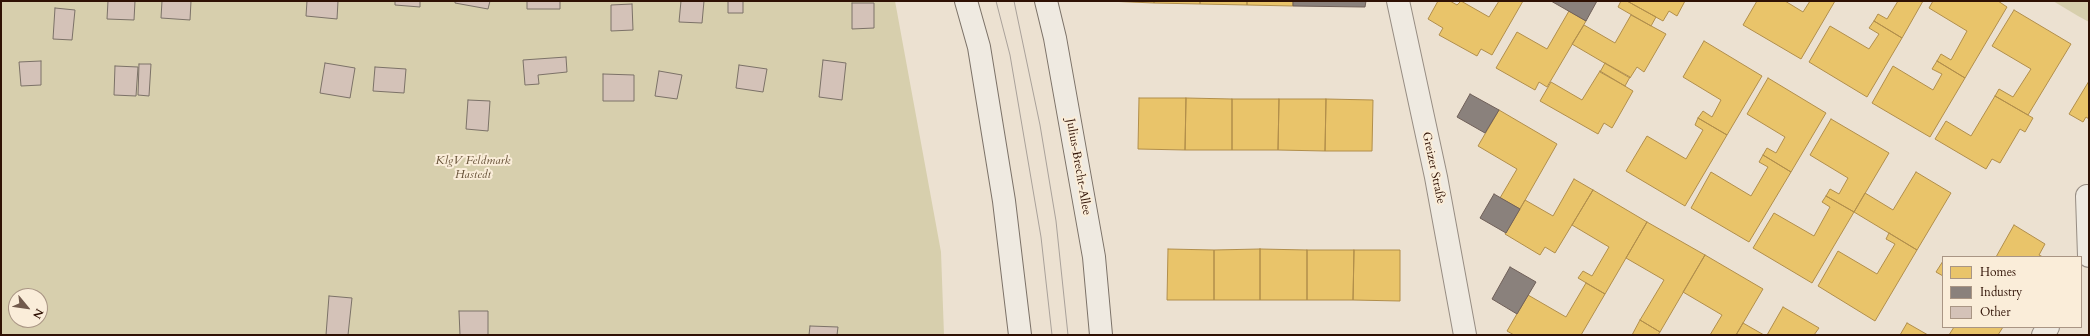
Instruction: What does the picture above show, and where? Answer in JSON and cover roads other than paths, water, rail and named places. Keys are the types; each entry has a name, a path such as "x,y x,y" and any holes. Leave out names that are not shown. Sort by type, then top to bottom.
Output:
{"main road":[{"path":"966,1 979,47 1004,201 1020,335"},
{"name":"Julius-Brecht-Allee","path":"1046,1 1055,38 1094,256 1101,335"},
{"name":"Greizer Straße","path":"1398,1 1436,177 1465,335"},
{"path":"2082,268 2089,256 2087,196"}],"tram line":[{"path":"996,1 1010,55 1041,237 1052,335"},
{"path":"1014,1 1040,125 1056,221 1068,335"}],"park label":[{"name":"KlgV Feldmark Hastedt","path":"473,168"}]}
